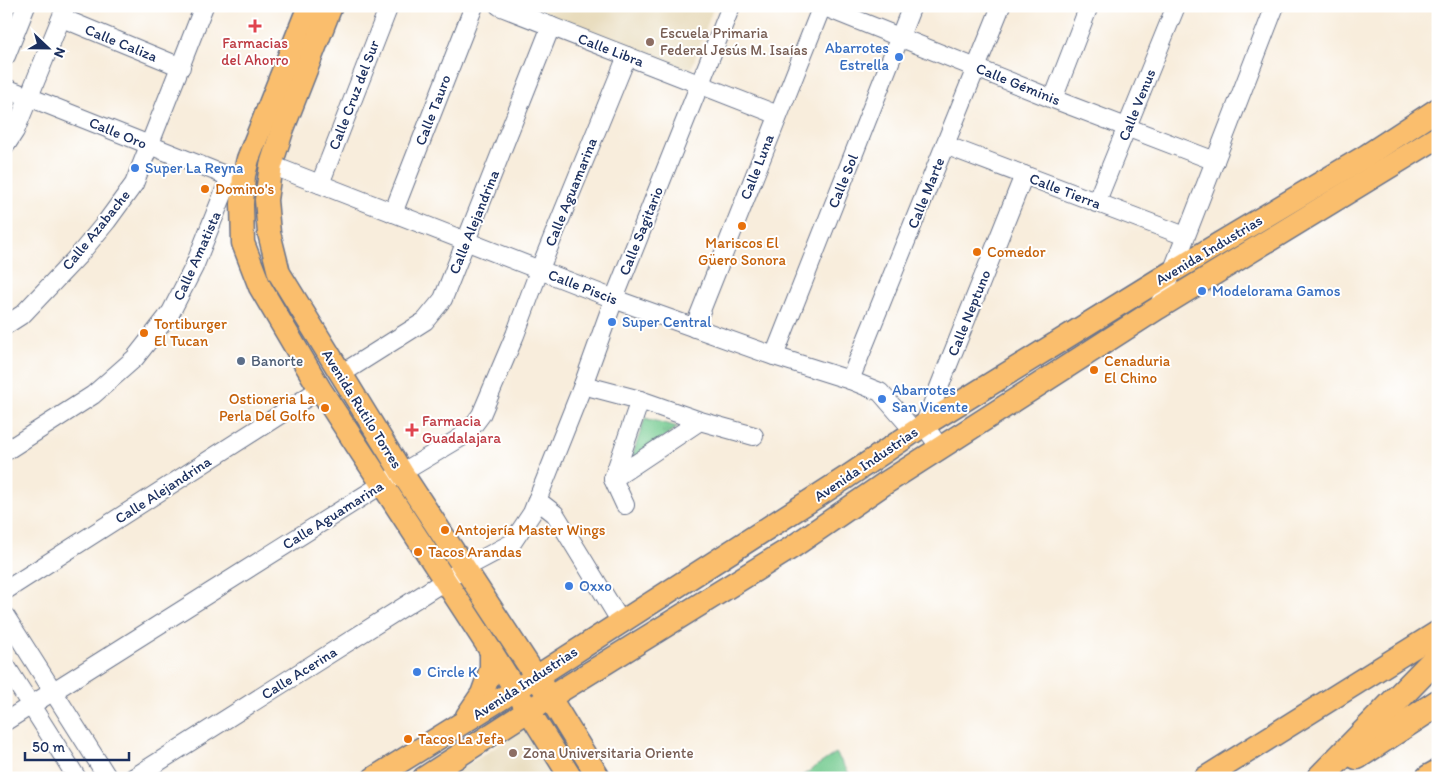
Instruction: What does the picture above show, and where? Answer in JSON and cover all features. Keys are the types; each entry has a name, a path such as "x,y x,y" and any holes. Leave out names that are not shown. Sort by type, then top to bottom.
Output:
{"highway":[{"path":"1320,778 1438,657"},
{"path":"1325,778 1438,703"},
{"path":"1429,778 1438,773"}],"main road":[{"name":"Avenida Rutilo Torres","path":"331,6 282,131 271,165 266,200 269,233 279,273 402,473 550,698 599,778"},
{"name":"Avenida Rutilo Torres","path":"305,8 248,159 237,176 242,204 243,243 260,287 320,389 381,485 491,650 514,690 571,778"},
{"path":"1388,168 1391,149 1431,114"},
{"name":"Avenida Industrias","path":"374,778 536,677 847,477 919,428 1170,273 1366,156 1431,114"},
{"name":"Avenida Industrias","path":"424,778 528,711 791,548 940,448 1158,308 1438,137"},
{"path":"1116,306 1128,327"},
{"path":"1205,778 1438,632"},
{"path":"512,642 541,654 576,650"},
{"path":"462,723 482,694 491,670 491,650"}],"street":[{"path":"6,56 26,6"},
{"name":"Calle Azabache","path":"6,325 23,314 79,255 107,222 134,184 204,6"},
{"name":"Calle Cruz del Sur","path":"320,184 389,6"},
{"name":"Calle Tauro","path":"393,213 474,6"},
{"name":"Calle Libra","path":"499,6 778,115"},
{"name":"Calle Sagitario","path":"465,568 512,543 532,513 583,385 614,299 731,6"},
{"name":"Calle Géminis","path":"822,6 1053,99 1215,161"},
{"name":"Calle Luna","path":"694,328 822,6"},
{"name":"Calle Sol","path":"774,356 912,6"},
{"name":"Calle Marte","path":"850,380 1001,6"},
{"path":"1053,99 1090,6"},
{"name":"Calle Venus","path":"1096,203 1176,6"},
{"path":"1158,308 1275,6"},
{"path":"6,145 15,131 30,97 64,12"},
{"name":"Calle Caliza","path":"64,12 180,67"},
{"name":"Calle Alejandrina","path":"340,374 424,321 443,298 551,26"},
{"name":"Calle Aguamarina","path":"6,722 381,485 460,438 472,427 481,415 515,335 539,271 627,56"},
{"name":"Calle Oro","path":"6,88 150,145 237,176"},
{"name":"Calle Tierra","path":"945,145 1185,236"},
{"name":"Calle Piscis","path":"271,165 614,299 880,392 919,428"},
{"name":"Calle Neptuno","path":"919,428 1024,175"},
{"name":"Calle Amatista","path":"6,451 93,395 135,358 171,312 237,176"},
{"path":"583,385 640,400 700,421 754,436"},
{"name":"Calle Alejandrina","path":"6,590 320,389"},
{"path":"625,505 613,479 640,400"},
{"path":"613,479 700,421"},
{"path":"919,428 940,448"},
{"path":"537,500 555,514 621,622"},
{"name":"Calle Acerina","path":"133,778 465,568"},
{"path":"6,617 108,778"},
{"path":"6,666 78,778"}],"shaded area":[{"name":"Escuela Primaria Federal Jesús M. Isaías","path":"512,6 714,6 688,78"},
{"name":"Zona Universitaria Oriente","path":"524,729 555,778 447,778"}],"green space":[{"path":"645,418 678,427 631,460"},
{"path":"836,753 852,778 799,778"}],"place":[{"name":"Farmacias del Ahorro","path":"255,26"},
{"name":"Escuela Primaria Federal Jesús M. Isaías","path":"650,42"},
{"name":"Abarrotes Estrella","path":"899,57"},
{"name":"Super La Reyna","path":"135,168"},
{"name":"Domino's","path":"205,189"},
{"name":"Mariscos El Güero Sonora","path":"742,226"},
{"name":"Comedor","path":"977,252"},
{"name":"Modelorama Gamos","path":"1202,291"},
{"name":"Super Central","path":"612,322"},
{"name":"Tortiburger El Tucan","path":"144,333"},
{"name":"Banorte","path":"241,361"},
{"name":"Cenaduria El Chino","path":"1094,370"},
{"name":"Abarrotes San Vicente","path":"882,399"},
{"name":"Ostioneria La Perla Del Golfo","path":"325,408"},
{"name":"Farmacia Guadalajara","path":"412,430"},
{"name":"Antojería Master Wings","path":"445,530"},
{"name":"Tacos Arandas","path":"418,552"},
{"name":"Oxxo","path":"569,586"},
{"name":"Circle K","path":"417,672"},
{"name":"Tacos La Jefa","path":"408,739"},
{"name":"Zona Universitaria Oriente","path":"513,753"}]}
